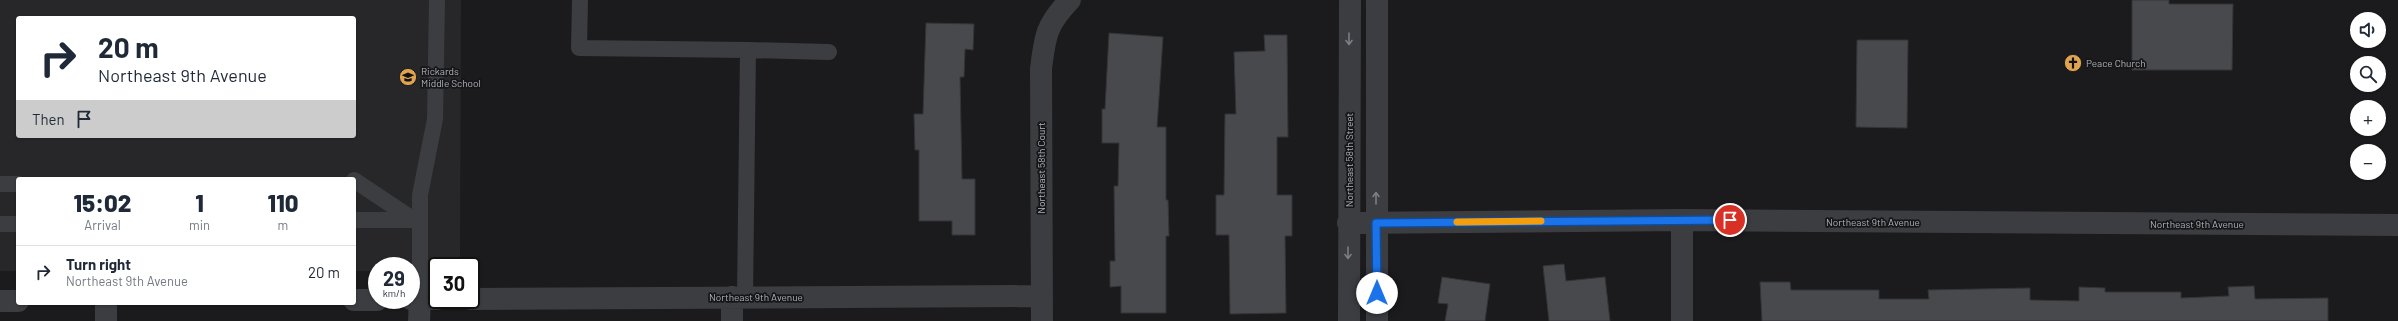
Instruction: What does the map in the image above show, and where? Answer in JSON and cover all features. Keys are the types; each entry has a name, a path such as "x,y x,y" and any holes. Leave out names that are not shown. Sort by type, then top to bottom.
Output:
{"street":[{"name":"Northeast 58th Court","path":"1042,321 1041,69 1045,37 1054,16 1070,0"},
{"name":"Northeast 58th Street","path":"1349,321 1348,223 1350,0"},
{"path":"1377,0 1377,321"},
{"name":"Northeast 9th Avenue","path":"1348,223 1682,220 2398,225"},
{"path":"1682,220 1682,321"},
{"name":"Northeast 9th Avenue","path":"480,299 1042,296"},
{"path":"732,321 739,297"},
{"path":"419,321 423,299"},
{"path":"356,300 368,300"},
{"path":"0,301 16,301"},
{"path":"106,305 106,321"}],"lane":[{"path":"423,299 417,220 420,195 435,119 437,0"},
{"path":"580,0 580,48 829,52"},
{"path":"739,297 748,50"},
{"path":"356,181 417,220"},
{"path":"0,184 16,184"},
{"path":"356,220 417,220"},
{"path":"0,224 16,224"}],"shaded area":[{"name":"Rickards Middle School","path":"0,0 461,0 460,257 428,257 428,271 420,271 420,257 368,257 368,271 356,271 356,177 16,177 16,271 0,271"}],"building":[{"path":"2132,0 2169,0 2169,4 2233,4 2232,70 2132,70"},
{"path":"926,23 974,24 973,50 965,49 964,77 960,77 962,179 975,179 975,235 952,235 952,221 919,221 919,150 915,150 914,114 923,114"},
{"path":"1109,33 1163,37 1157,127 1166,127 1166,200 1168,200 1169,236 1166,236 1166,313 1121,313 1121,286 1110,287 1110,261 1115,261 1114,186 1118,186 1119,143 1102,143 1102,109 1105,109"},
{"path":"1264,35 1287,35 1288,137 1277,137 1277,195 1292,195 1292,236 1285,236 1286,313 1230,314 1229,235 1216,235 1216,195 1224,195 1225,114 1236,114 1234,52 1265,51"},
{"path":"1857,40 1908,40 1907,128 1856,127"},
{"path":"1564,264 1566,281 1605,277 1610,321 1549,321 1543,266"},
{"path":"1442,277 1490,284 1485,321 1445,321 1448,304 1438,303"},
{"path":"1760,282 1790,282 1791,290 1879,290 1879,299 1929,299 1928,290 2030,288 2030,300 2079,301 2079,287 2105,288 2105,292 2181,292 2181,298 2229,296 2228,287 2254,286 2255,299 2328,298 2328,321 1762,321"}],"slow traffic":[{"path":"1457,222 1541,221"}],"place":[{"name":"Peace Church","path":"2073,63"},
{"name":"Rickards Middle School","path":"408,77"}],"route":[{"path":"1377,293 1376,223 1730,220"}]}
